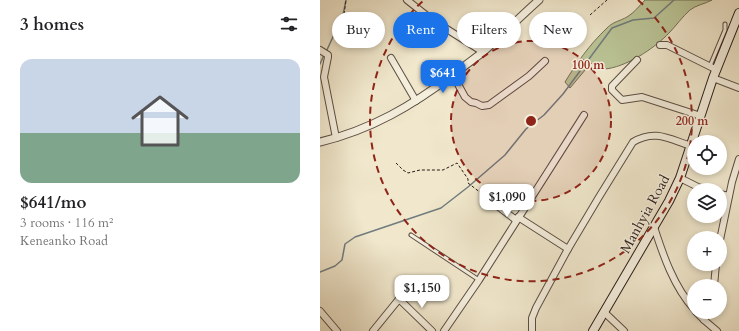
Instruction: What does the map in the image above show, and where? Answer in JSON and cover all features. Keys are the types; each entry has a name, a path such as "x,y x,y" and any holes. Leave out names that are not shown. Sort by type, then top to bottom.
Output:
{"main road":[{"name":"Manhyia Road","path":"695,135 713,78 713,68 739,13"},
{"name":"Manhyia Road","path":"593,331 669,201 680,178 687,158"}],"street":[{"path":"407,0 430,18 483,52"},
{"path":"320,142 367,127 416,101 483,52 539,0"},
{"path":"660,46 667,46 713,68"},
{"path":"324,52 324,77 336,138"},
{"path":"391,58 416,101"},
{"path":"637,60 612,86 612,90 620,98 625,100 642,97 701,116"},
{"path":"453,75 465,97 471,102 482,106 489,105 529,76 545,61"},
{"path":"713,78 739,88"},
{"path":"444,331 479,280 517,218 584,115"},
{"path":"532,331 532,318 536,308 568,249 633,142 642,137 657,135 687,145"},
{"path":"722,231 739,159"},
{"path":"680,178 690,183"},
{"path":"495,204 568,249"},
{"path":"654,227 664,256 679,288 687,300"},
{"path":"373,331 399,299 432,331"},
{"path":"320,311 337,331"},
{"path":"604,312 624,331"},
{"path":"704,320 717,331"}],"lane":[{"path":"713,68 725,30 725,24"},
{"path":"411,235 479,280"}],"path":[{"path":"344,12 346,0"},
{"path":"590,15 607,0"},
{"path":"396,163 408,173 420,170 443,170 457,163 468,179 468,183 495,204"}],"green space":[{"path":"645,0 712,0 690,10 656,45 630,61 612,68 602,69 597,68 591,63 570,88 565,82 594,41 613,23 630,15"}],"waterway":[{"path":"326,52 343,15 346,0"},
{"path":"320,272 335,266 342,260 345,244 355,237 441,208 505,155 526,129 544,115 563,94 612,28 633,20 654,18 674,0"},
{"path":"320,64 324,55"}]}
